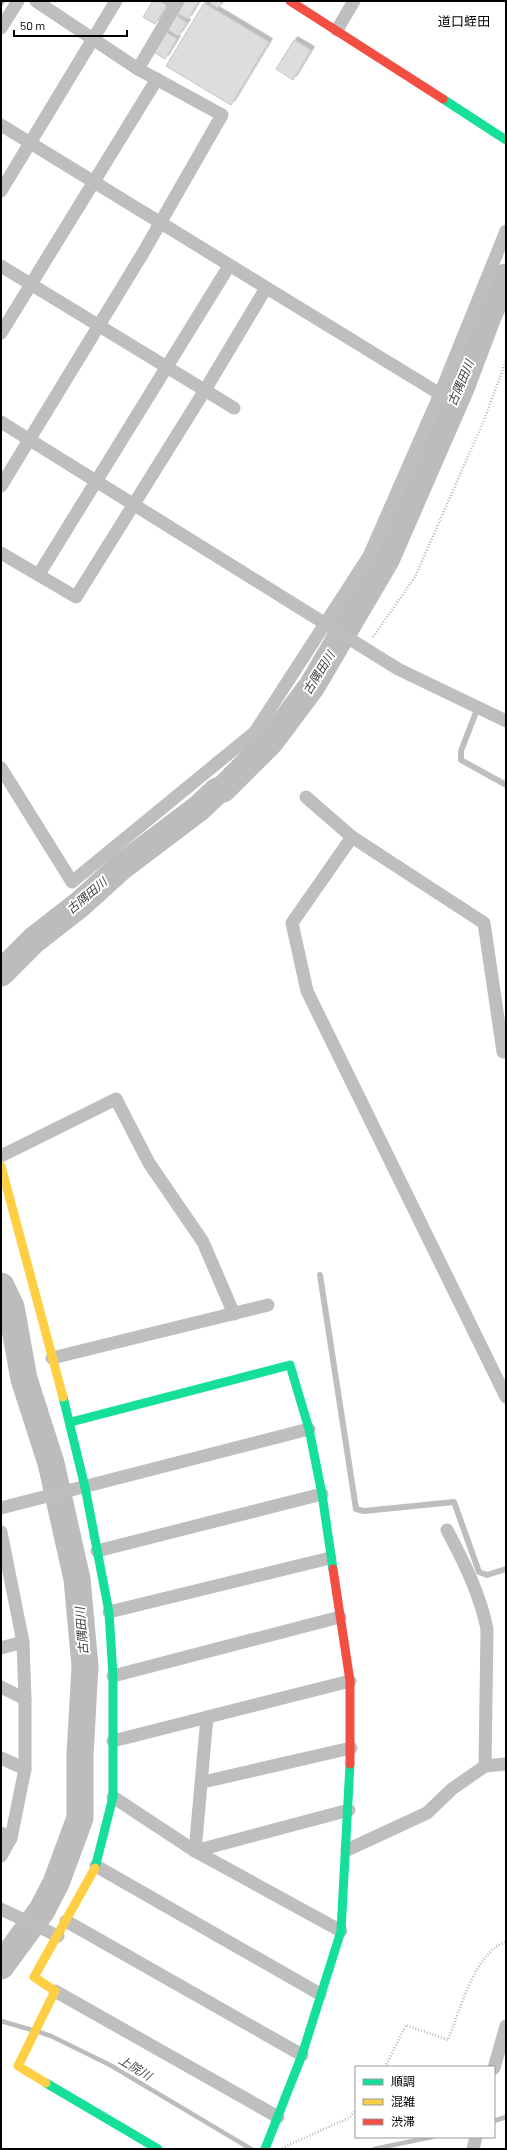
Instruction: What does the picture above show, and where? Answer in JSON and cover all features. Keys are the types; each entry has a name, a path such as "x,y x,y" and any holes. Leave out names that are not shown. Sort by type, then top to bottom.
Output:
{"street":[{"path":"1,28 18,1"},
{"path":"1,486 98,327 222,115 138,69 36,1"},
{"path":"1,191 116,1"},
{"path":"138,69 178,1"},
{"path":"290,1 505,134"},
{"path":"337,30 354,1"},
{"path":"1,333 157,79"},
{"path":"1,125 440,394"},
{"path":"1,768 72,882 255,732 369,556 440,394 506,231"},
{"path":"1,266 98,327 234,408"},
{"path":"39,574 229,266"},
{"path":"1,553 76,597 205,390 266,288"},
{"path":"1,422 325,622 398,669 506,721"},
{"path":"306,797 352,837 484,923 502,1052"},
{"path":"352,837 292,923 307,990 506,1398"},
{"path":"1,1156 116,1099 149,1163 203,1242 234,1314"},
{"path":"1,1166 52,1358 71,1422 81,1488 97,1550 109,1612 112,1676 113,1797 96,1866 34,1977 55,1991 278,2117"},
{"path":"52,1358 268,1306"},
{"path":"71,1422 290,1365 309,1429 322,1494 330,1558 350,1681 351,1748 347,1850 341,1931 302,2055 265,2149"},
{"path":"1,1508 47,1498 309,1429"},
{"path":"97,1550 322,1494"},
{"path":"447,1530 463,1561 482,1608 487,1630 485,1766"},
{"path":"1,1532 6,1579 23,1642 26,1699 25,1769 1,1856"},
{"path":"109,1612 330,1558"},
{"path":"112,1676 340,1617"},
{"path":"1,1648 23,1642"},
{"path":"113,1741 350,1681"},
{"path":"1,1688 26,1699"},
{"path":"195,1850 203,1782 207,1717"},
{"path":"203,1782 351,1748"},
{"path":"1,1758 25,1769"},
{"path":"347,1850 426,1813 452,1789 485,1766 506,1764"},
{"path":"113,1797 195,1850 341,1931"},
{"path":"195,1850 349,1810"},
{"path":"96,1866 320,1994"},
{"path":"1,1909 58,1936"},
{"path":"66,1921 302,2055"},
{"path":"55,1991 18,2066 158,2149"},
{"path":"495,2066 506,2026"},
{"path":"473,2149 476,2138"}],"lane":[{"path":"478,707 461,751 462,760 506,786"},
{"path":"320,1275 356,1509 364,1511 454,1502 479,1572 486,1575 506,1569"}],"path":[{"path":"365,649 415,577 484,420 506,361"},
{"path":"386,2066 406,2025 448,2040 477,1968 499,1944 506,1942"},
{"path":"279,2149 349,2118 355,2111"}],"building":[{"path":"153,1 160,1 167,6 155,24 143,17"},
{"path":"185,1 199,1 188,19 177,13"},
{"path":"212,1 222,1 218,8 210,3"},
{"path":"204,3 269,42 231,105 166,66"},
{"path":"176,15 187,23 178,36 167,29"},
{"path":"166,32 177,39 165,59 154,52"},
{"path":"294,40 311,50 293,80 276,69"}],"waterway":[{"name":"古隅田川","path":"1,973 34,940 79,905 121,867 199,808 217,791 223,789 271,741 312,686 386,560 461,388 489,314 506,277"},
{"name":"古隅田川","path":"1,1286 11,1307 24,1379 51,1463 77,1579 85,1666 80,1755 80,1818 56,1883 42,1910 1,1966"},
{"name":"上院川","path":"1,2021 32,2030"},
{"name":"上院川","path":"39,2032 51,2036 110,2065 251,2149"},
{"name":"上院川","path":"495,2121 506,2117"},
{"name":"上院川","path":"374,2149 427,2138"}],"traffic: fast":[{"path":"443,99 506,140"},
{"path":"71,1422 290,1365 309,1429 322,1494 333,1569"},
{"path":"63,1397 85,1487 109,1612 113,1676 113,1797 95,1868"},
{"path":"265,2149 302,2055 341,1931 350,1764"},
{"path":"46,2083 158,2149"}],"traffic: slow":[{"path":"1,1166 63,1397"},
{"path":"46,2083 18,2066 55,1991 34,1977 95,1868"}],"traffic: jam":[{"path":"290,1 443,99"},
{"path":"333,1569 350,1681 350,1764"}],"district":[{"name":"道口蛭田","path":"464,21"}]}
